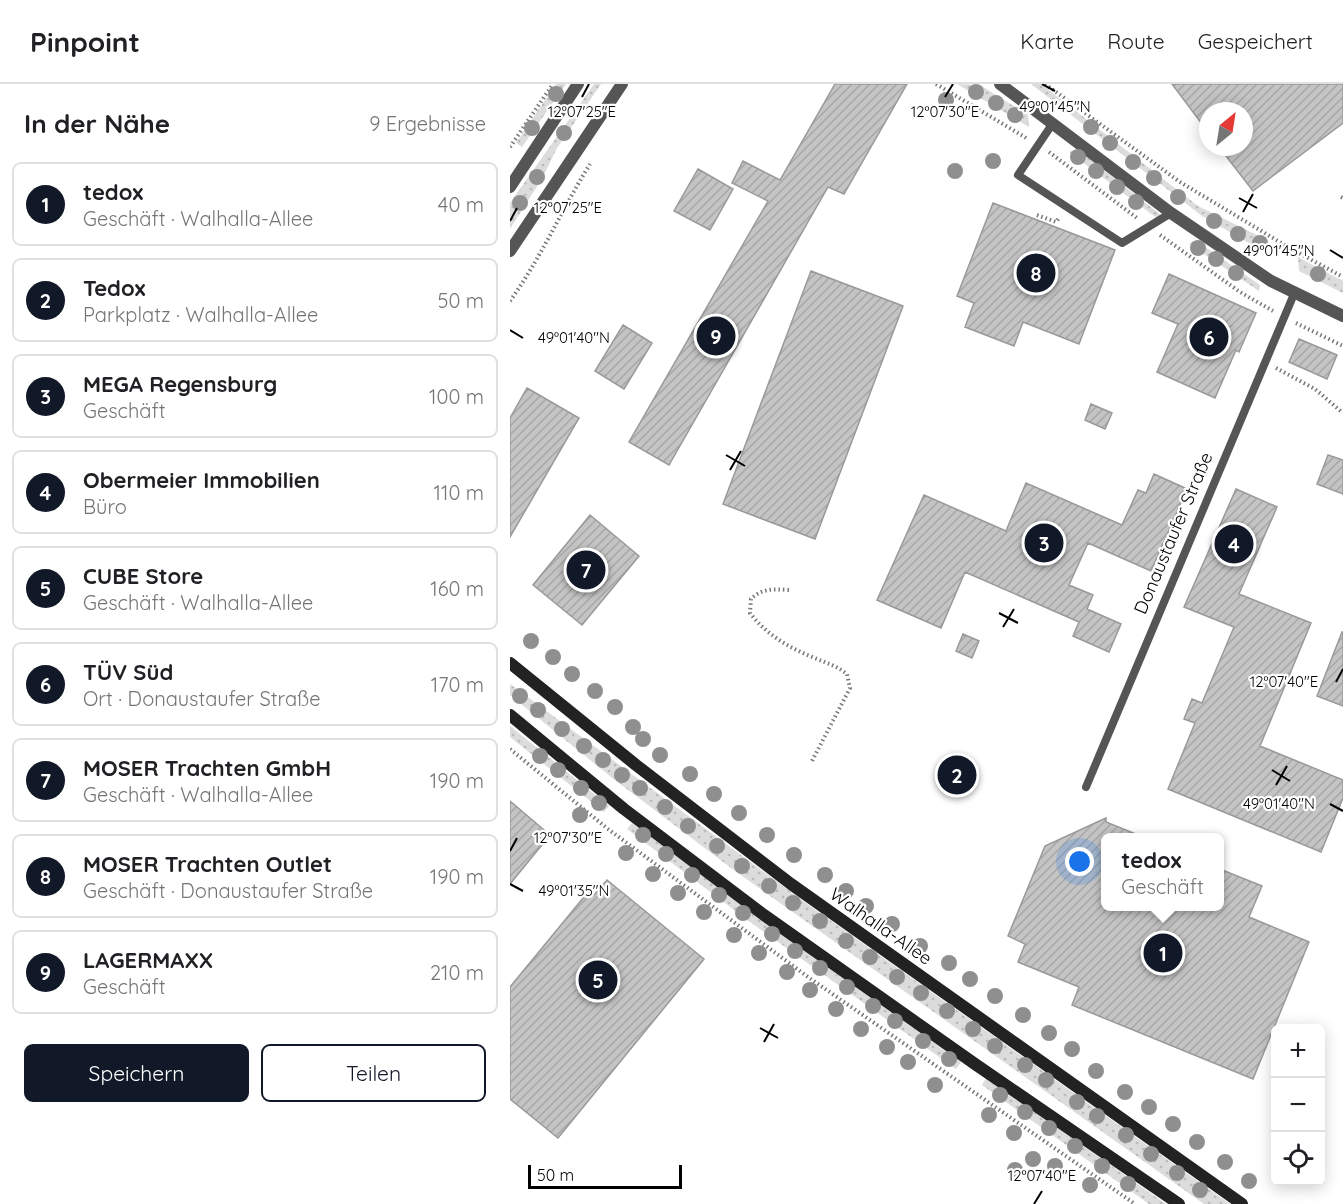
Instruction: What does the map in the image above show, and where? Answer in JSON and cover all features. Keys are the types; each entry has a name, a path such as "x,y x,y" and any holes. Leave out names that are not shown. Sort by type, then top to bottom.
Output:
{"main road":[{"name":"Walhalla-Allee","path":"510,663 636,765 791,884 1242,1204"},
{"path":"510,715 624,809 764,915 1179,1204"}],"street":[{"path":"510,187 578,84"},
{"path":"510,251 622,84"},
{"path":"1000,84 1171,213 1272,281 1294,294 1343,316"}],"lane":[{"path":"1053,123 1018,175 1122,243 1171,213"},
{"name":"Donaustaufer Straße","path":"1086,787 1294,294"}],"path":[{"path":"510,147 553,84"},
{"path":"1044,84 1179,182 1343,277"},
{"path":"510,301 530,272 592,161"},
{"path":"1035,219 1041,204"},
{"path":"1264,363 1315,389 1343,413"},
{"path":"789,590 765,589 756,594 751,599 750,613 760,626 794,648 837,666 847,674 850,687 812,761"},
{"path":"510,749 608,829 808,977 1136,1204"}],"shaded area":[{"path":"556,84 566,84 522,147 516,143"},
{"path":"594,84 601,84 557,148 543,177 510,229 510,203"},
{"path":"957,84 980,85 1028,115 1029,127"},
{"path":"1031,84 1041,84 1198,206 1267,240 1267,251 1261,250 1202,216"},
{"path":"1074,150 1083,154 1161,215 1158,219 1069,152"},
{"path":"1193,241 1201,244 1260,285 1259,291 1189,244"},
{"path":"1298,257 1343,281 1343,293 1299,271"},
{"path":"510,684 806,903 1230,1204 1204,1204 735,871 611,777 510,695"},
{"path":"510,726 609,806 604,812 510,737"},
{"path":"632,823 824,965 961,1062 956,1069 750,922 627,829"},
{"path":"986,1078 1166,1204 1149,1204 982,1085"}],"building":[{"path":"835,84 907,84 844,194 828,187 669,465 629,442 768,201 732,183 743,161 780,180"},
{"path":"1172,84 1343,84 1343,123 1253,191 1226,156 1253,156 1253,102 1199,102 1199,120"},
{"path":"698,169 733,189 710,230 674,211"},
{"path":"993,203 1115,250 1079,344 1023,322 1014,346 965,327 974,303 957,296"},
{"path":"811,271 903,306 815,539 723,504"},
{"path":"1169,274 1256,313 1239,352 1236,350 1215,398 1157,372 1178,324 1152,313"},
{"path":"623,325 652,343 624,389 595,371"},
{"path":"1299,339 1337,355 1327,379 1289,362"},
{"path":"527,388 579,418 510,537 510,418"},
{"path":"1091,404 1112,413 1105,429 1085,420"},
{"path":"1328,455 1343,460 1343,494 1317,484"},
{"path":"1154,474 1187,489 1151,571 1088,543 1069,585 1093,595 1087,609 1121,624 1109,652 1073,636 1079,622 965,572 941,628 877,600 924,495 1006,531 1026,483 1122,525 1138,490 1146,493"},
{"path":"1236,489 1277,507 1239,594 1311,623 1260,746 1343,780 1343,798 1321,852 1168,789 1195,723 1184,719 1192,699 1202,703 1234,627 1184,607"},
{"path":"590,515 639,556 582,625 533,585"},
{"path":"1343,632 1343,706 1317,696"},
{"path":"963,634 979,641 972,658 956,651"},
{"path":"510,801 550,835 510,884"},
{"path":"1106,818 1106,822 1133,833 1101,833 1101,911 1224,911 1224,871 1262,886 1249,917 1309,942 1275,1024 1271,1024 1271,1035 1253,1079 1072,1005 1079,987 1018,962 1025,944 1008,936 1045,846"},
{"path":"607,880 704,959 558,1138 510,1099 510,987 588,892 593,896"}],"place":[{"name":"MOSER Trachten Outlet","path":"1036,273"},
{"name":"LAGERMAXX","path":"716,336"},
{"name":"TÜV Süd","path":"1209,337"},
{"name":"MEGA Regensburg","path":"1044,543"},
{"name":"Obermeier Immobilien","path":"1234,544"},
{"name":"MOSER Trachten GmbH","path":"586,570"},
{"name":"Tedox","path":"957,775"},
{"name":"tedox","path":"1163,953"},
{"name":"CUBE Store","path":"598,980"}]}
